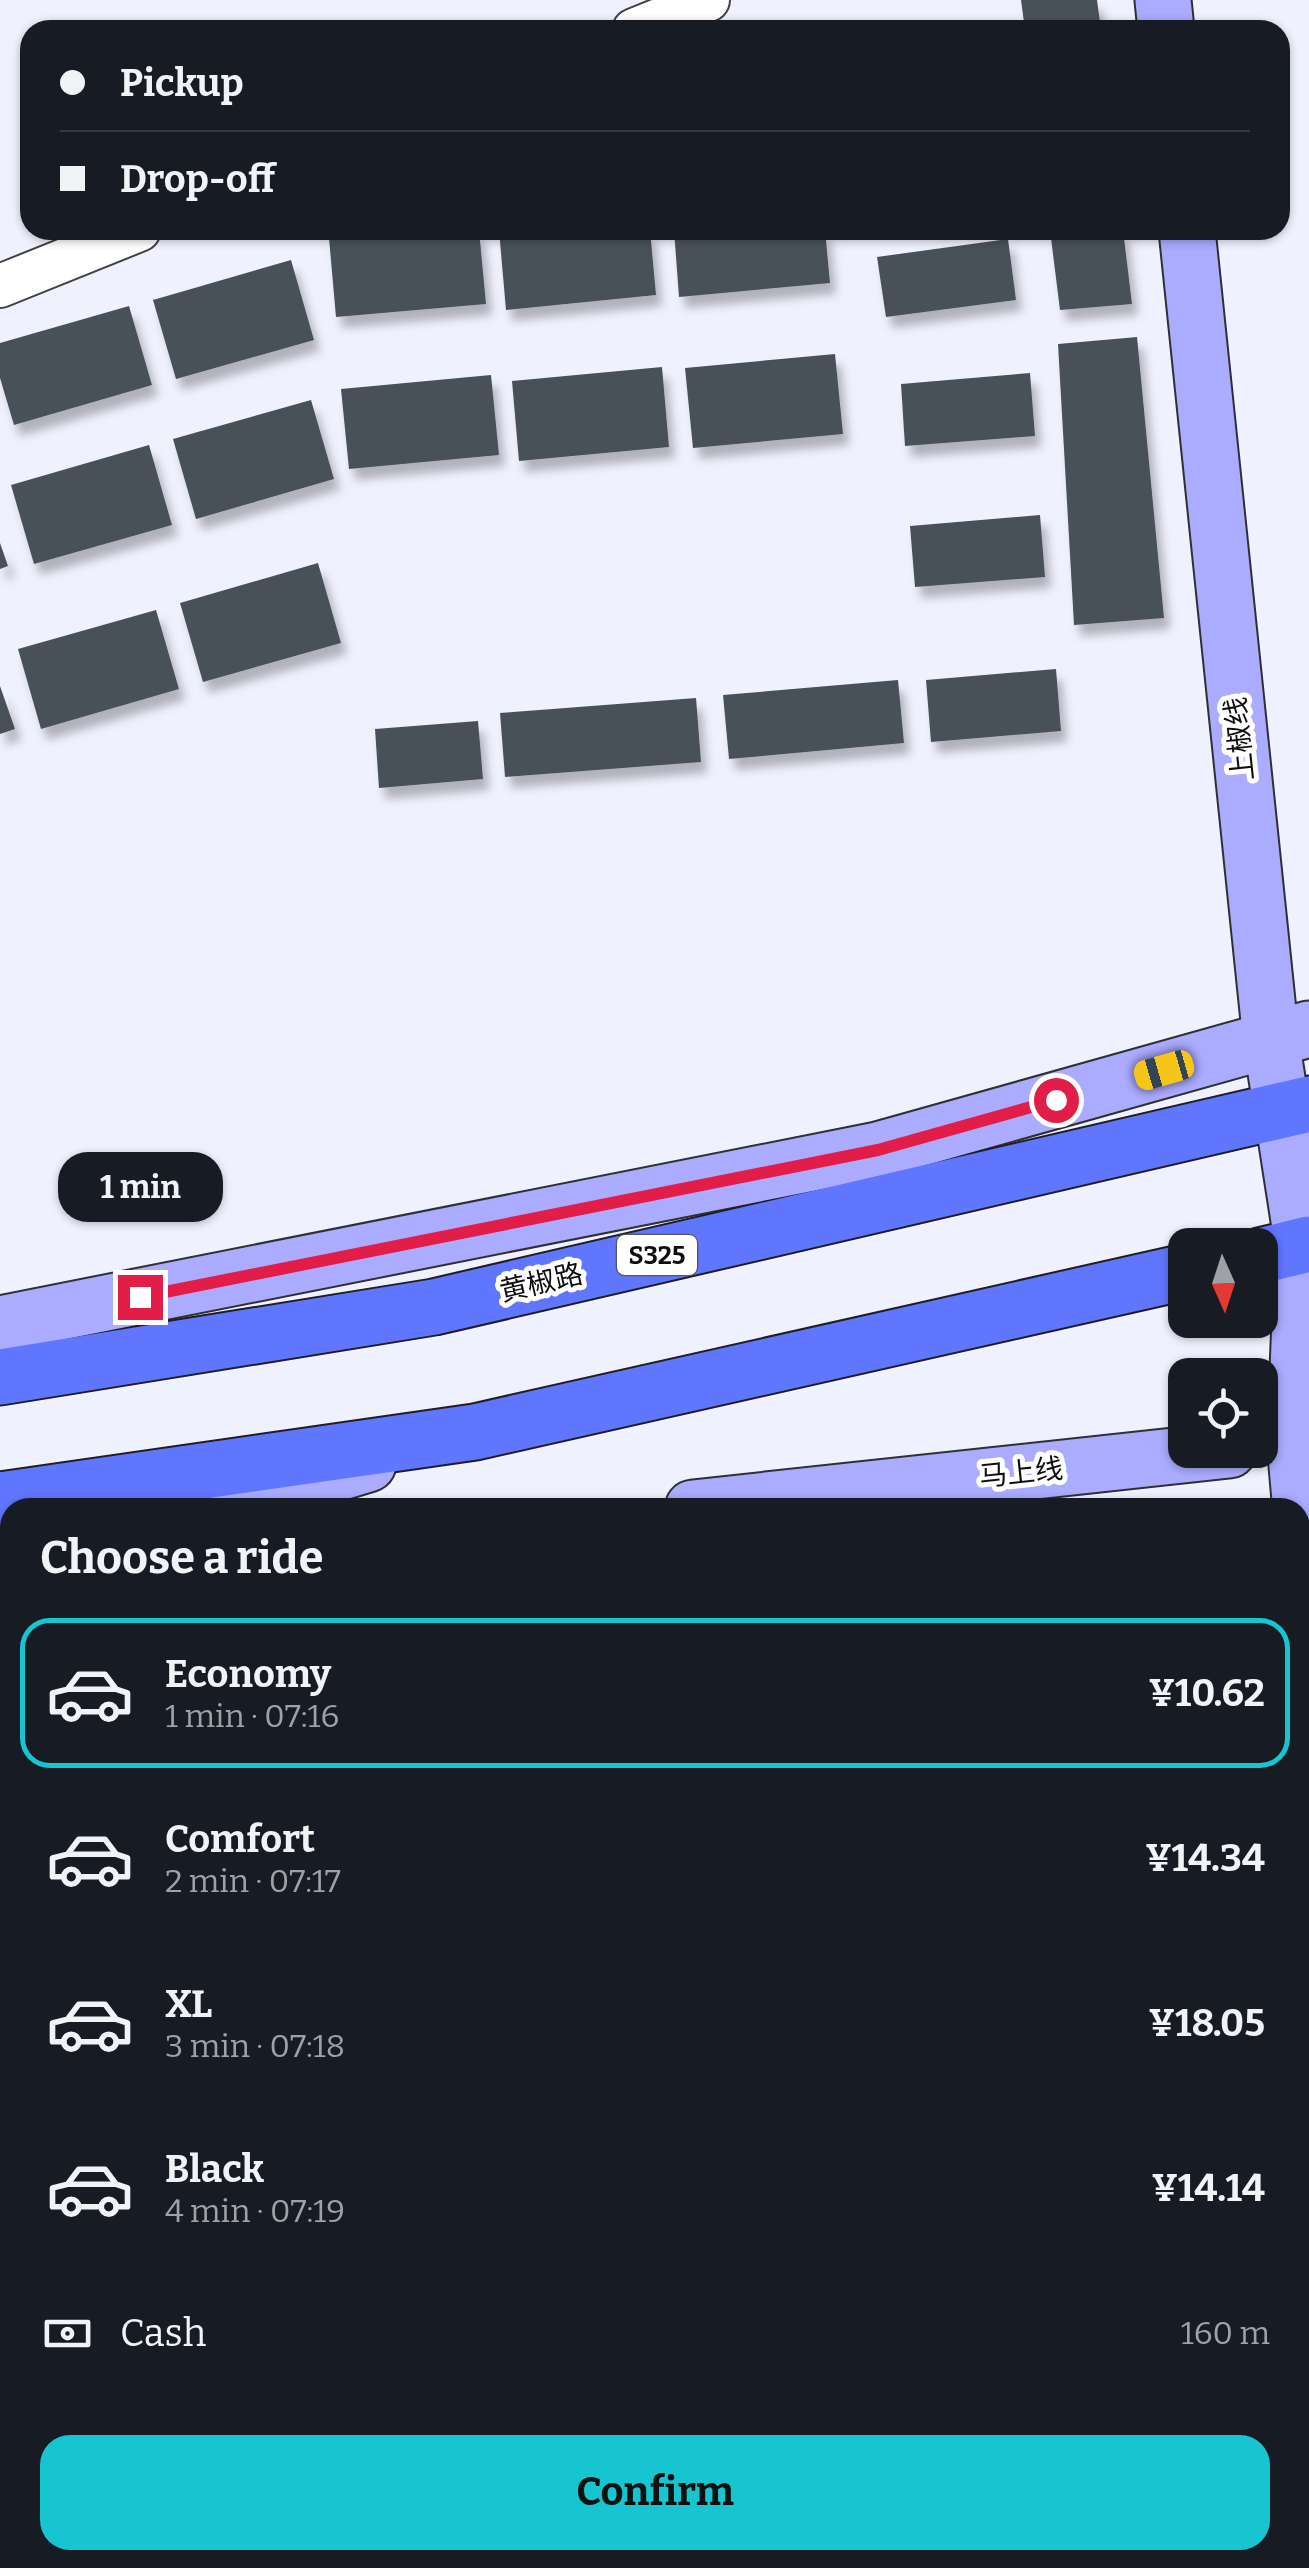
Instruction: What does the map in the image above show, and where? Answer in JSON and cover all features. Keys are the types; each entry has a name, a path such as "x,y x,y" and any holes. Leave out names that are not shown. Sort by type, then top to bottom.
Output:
{"main road":[{"name":"上椒线","path":"1188,240 1290,1035 1294,1107 1291,1249 1305,1310 1288,1444 1295,1498"},
{"path":"0,1324 878,1150 1290,1035"},
{"name":"黄椒路","path":"0,1377 434,1307 1294,1107"},
{"path":"255,1498 475,1432 1168,1276"},
{"path":"14,1498 475,1432"},
{"name":"马上线","path":"786,1498 1168,1457"}],"street":[{"path":"659,20 708,0"},
{"path":"0,286 114,240"}],"building":[{"path":"1021,0 1097,0 1100,20 1024,20"},
{"path":"329,240 480,240 486,304 336,317"},
{"path":"500,240 651,240 656,295 506,310"},
{"path":"675,240 826,240 830,283 679,297"},
{"path":"1008,240 1016,300 886,317 877,257"},
{"path":"1051,240 1124,240 1132,304 1060,310"},
{"path":"291,260 314,340 176,379 153,300"},
{"path":"129,306 152,385 14,425 0,378 0,343"},
{"path":"1137,337 1164,618 1074,625 1058,344"},
{"path":"835,354 843,434 693,448 685,368"},
{"path":"662,367 669,447 519,461 512,381"},
{"path":"1030,373 1035,436 905,446 901,384"},
{"path":"491,375 499,455 349,469 341,389"},
{"path":"311,400 334,479 196,519 173,439"},
{"path":"149,445 172,525 34,564 11,485"},
{"path":"1040,515 1045,577 915,587 910,526"},
{"path":"0,543 8,566 0,569"},
{"path":"318,563 341,643 203,682 180,603"},
{"path":"156,610 179,689 41,729 18,649"},
{"path":"1056,669 1061,731 931,742 926,680"},
{"path":"898,680 904,743 729,759 723,695"},
{"path":"0,686 15,729 0,734"},
{"path":"696,698 701,762 505,777 500,713"},
{"path":"478,721 483,779 379,788 375,729"}],"route":[{"path":"140,1297 878,1150 1056,1100"}]}
